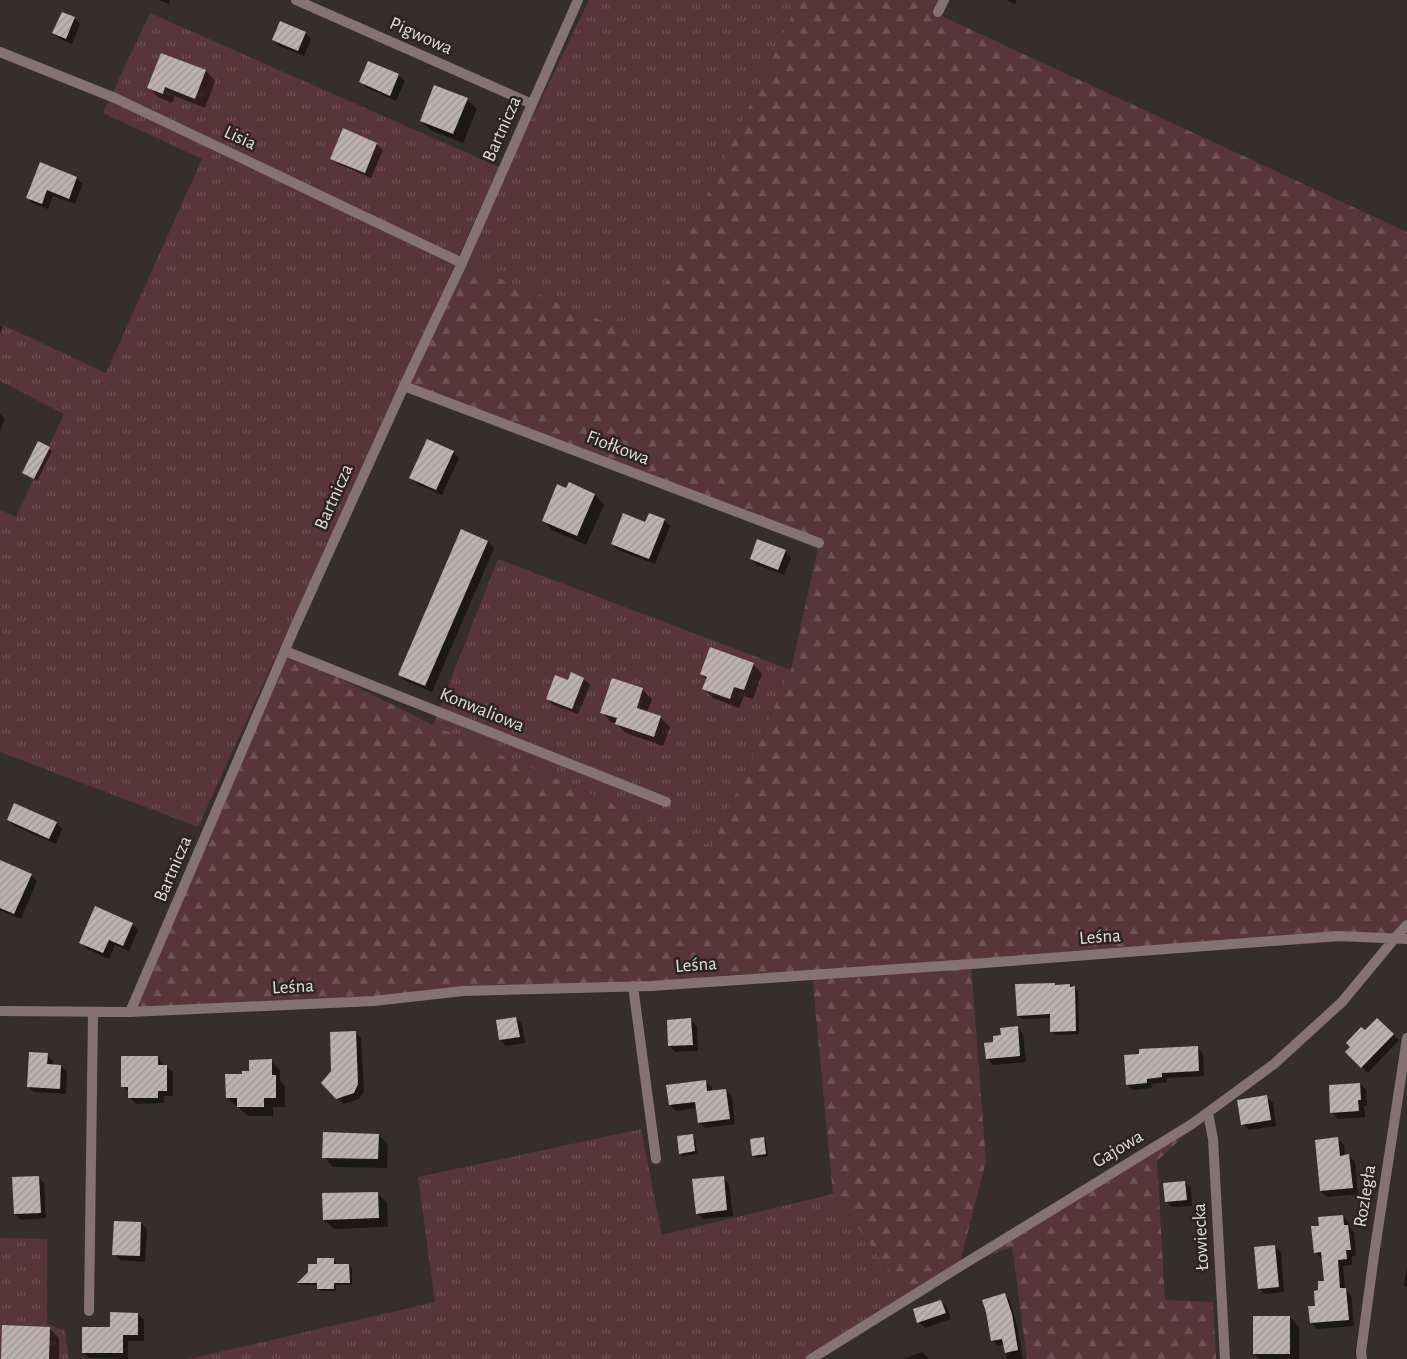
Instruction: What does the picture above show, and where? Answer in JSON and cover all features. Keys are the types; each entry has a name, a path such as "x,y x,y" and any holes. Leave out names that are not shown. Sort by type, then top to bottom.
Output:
{"street":[{"name":"Pigwowa","path":"296,0 532,104"},
{"name":"Bartnicza","path":"130,1012 285,651 404,386 462,264 578,0"},
{"path":"938,12 944,0"},
{"name":"Lisia","path":"0,52 115,98 462,264"},
{"name":"Fiołkowa","path":"404,386 819,543"},
{"name":"Konwaliowa","path":"285,651 666,802"},
{"name":"Gajowa","path":"812,1359 958,1266 1208,1113 1274,1064 1342,1002 1407,925"},
{"name":"Leśna","path":"0,1011 130,1012 374,1001 463,991 633,986 971,964 1338,936 1395,938"},
{"path":"1395,938 1407,939"},
{"path":"633,986 656,1159"},
{"path":"89,1311 93,1012"},
{"name":"Rozległa","path":"1362,1359 1361,1352 1374,1255 1407,1038"},
{"name":"Łowiecka","path":"1208,1113 1213,1139 1225,1359"}],"green space":[{"path":"589,0 799,0 641,338 462,263"},
{"path":"799,0 938,0 933,12 1407,232 1407,925 1395,938 971,965 986,1161 959,1266 1208,1113 1157,1161 1165,1300 1213,1302 1216,1359 1027,1359 1012,1247 959,1267 909,1297 833,1194 812,974 130,1012 285,651 433,725 712,847 791,670 819,543 404,386 462,263 641,337"},
{"path":"150,13 499,167 198,827 0,752 0,510 16,517 64,414 0,381 0,325 106,373 202,159 103,113"},
{"path":"498,559 791,670 712,847 433,725"},
{"path":"641,1129 662,1235 833,1194 909,1297 811,1359 189,1359 435,1302 418,1177"},
{"path":"0,1238 47,1239 47,1324 65,1331 69,1359 0,1359"}],"building":[{"path":"62,12 75,17 66,39 52,33"},
{"path":"280,21 306,32 298,51 272,40"},
{"path":"161,53 206,70 195,99 165,87 163,94 147,88"},
{"path":"368,61 399,74 390,96 359,82"},
{"path":"434,85 468,98 453,134 420,121"},
{"path":"343,128 377,143 365,173 330,159"},
{"path":"40,162 77,177 69,199 47,190 42,204 26,198"},
{"path":"427,439 454,451 436,490 409,478"},
{"path":"38,441 50,447 34,479 22,473"},
{"path":"569,482 595,494 577,536 542,521 557,484 566,488"},
{"path":"623,513 645,522 649,513 665,519 649,559 611,544"},
{"path":"461,529 488,541 425,686 398,675"},
{"path":"757,539 786,550 778,570 750,559"},
{"path":"710,647 754,663 744,690 734,687 730,699 702,689 707,677 700,674"},
{"path":"571,672 584,678 572,709 546,699 555,675 568,680"},
{"path":"612,678 643,688 637,708 661,716 654,737 615,724 617,718 600,713"},
{"path":"14,803 57,822 49,839 7,820"},
{"path":"0,860 32,874 14,914 0,908"},
{"path":"95,906 133,923 123,946 109,940 103,953 79,943"},
{"path":"1055,983 1055,985 1070,984 1070,987 1075,986 1076,1031 1050,1032 1050,1014 1017,1016 1015,984"},
{"path":"516,1017 520,1037 499,1040 496,1020"},
{"path":"691,1018 693,1045 668,1046 667,1020"},
{"path":"1377,1018 1394,1034 1361,1068 1345,1052 1350,1047 1346,1043 1361,1027 1365,1030"},
{"path":"1018,1026 1020,1056 986,1059 984,1043 993,1042 993,1036 1001,1035 1000,1028"},
{"path":"356,1031 358,1084 354,1093 336,1099 321,1083 331,1071 330,1032"},
{"path":"1198,1046 1199,1071 1162,1073 1162,1077 1147,1079 1147,1083 1126,1085 1124,1055 1139,1054 1139,1049"},
{"path":"29,1052 48,1053 47,1064 61,1065 60,1089 27,1087"},
{"path":"121,1056 158,1056 158,1065 167,1065 167,1091 158,1091 158,1098 128,1098 128,1087 121,1087"},
{"path":"272,1059 272,1075 276,1075 276,1098 264,1098 264,1107 237,1107 237,1098 226,1098 225,1074 242,1074 242,1071 249,1071 249,1060"},
{"path":"706,1080 707,1091 726,1089 730,1119 698,1123 695,1102 669,1105 666,1085"},
{"path":"1360,1083 1361,1100 1358,1100 1359,1111 1330,1113 1329,1085"},
{"path":"1267,1095 1271,1120 1241,1125 1237,1100"},
{"path":"323,1132 379,1134 378,1159 322,1158"},
{"path":"693,1134 695,1151 679,1154 677,1136"},
{"path":"764,1137 766,1154 752,1156 750,1139"},
{"path":"1338,1137 1340,1156 1349,1154 1353,1188 1320,1191 1315,1140"},
{"path":"39,1176 41,1213 14,1214 12,1177"},
{"path":"724,1176 727,1210 696,1214 692,1179"},
{"path":"1185,1181 1187,1200 1165,1202 1163,1183"},
{"path":"378,1192 379,1218 323,1220 322,1193"},
{"path":"1343,1215 1344,1225 1348,1225 1351,1250 1346,1250 1347,1259 1338,1260 1340,1288 1346,1288 1349,1320 1310,1323 1308,1306 1315,1306 1314,1291 1318,1290 1318,1281 1324,1281 1321,1252 1314,1253 1311,1226 1319,1226 1318,1217"},
{"path":"114,1221 141,1222 140,1256 112,1255"},
{"path":"1275,1245 1279,1287 1258,1289 1254,1247"},
{"path":"317,1258 334,1258 334,1264 349,1264 350,1283 334,1283 334,1289 317,1289 317,1283 297,1283 308,1272 308,1264 317,1264"},
{"path":"1005,1293 1012,1314 1018,1350 1005,1353 1002,1339 991,1341 982,1300"},
{"path":"941,1300 946,1313 917,1323 913,1309"},
{"path":"110,1312 138,1313 138,1335 123,1335 123,1353 82,1353 82,1327 110,1327"},
{"path":"1253,1316 1290,1316 1290,1354 1253,1354"},
{"path":"2,1325 50,1327 49,1359 1,1359"}]}
